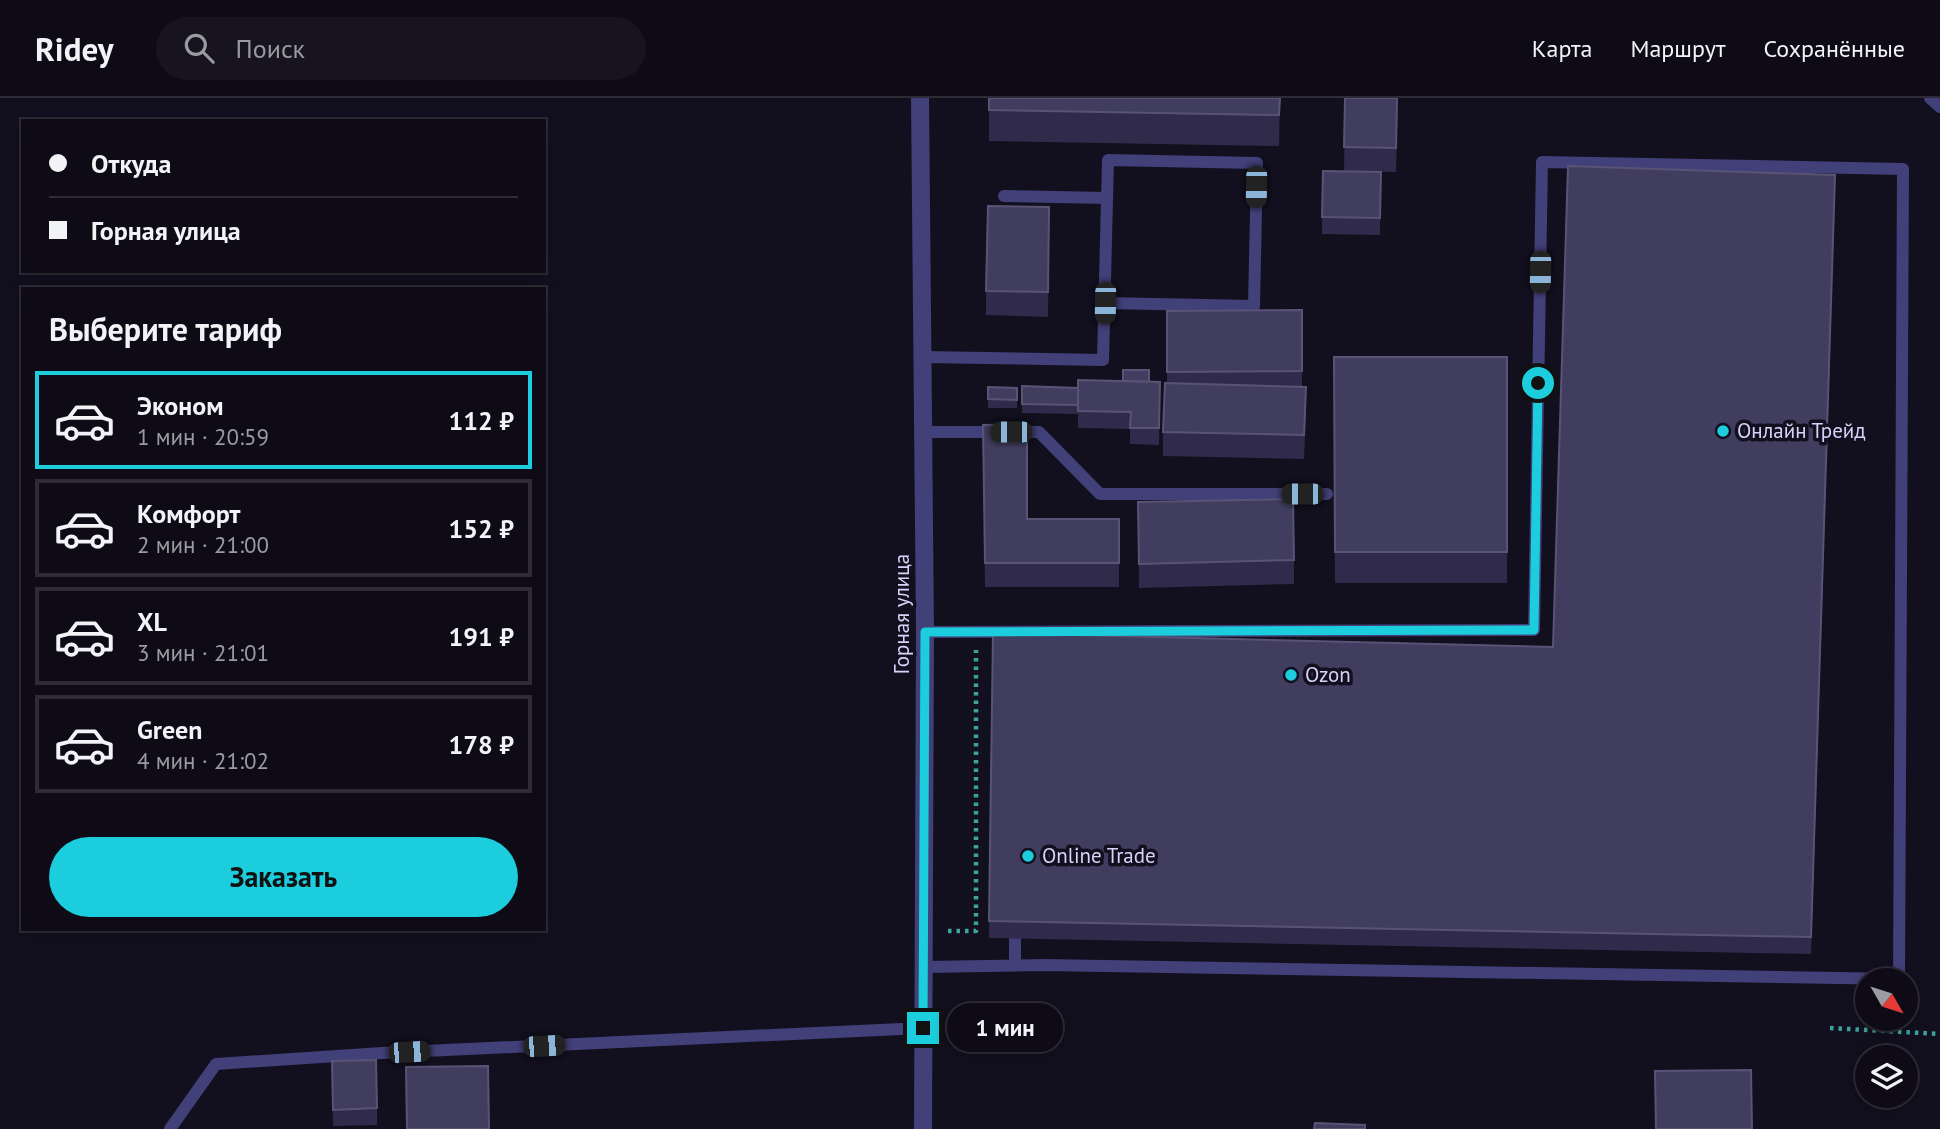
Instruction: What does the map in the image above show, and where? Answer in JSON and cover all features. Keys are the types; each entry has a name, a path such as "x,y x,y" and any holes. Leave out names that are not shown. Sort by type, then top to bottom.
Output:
{"street":[{"name":"Горная улица","path":"920,98 925,632 923,1129"}],"lane":[{"path":"1930,98 1940,107"},
{"path":"923,356 1103,360 1108,160 1257,163 1254,306 1105,303"},
{"path":"924,967 1044,965 1899,979 1903,169 1542,162 1534,630 1052,631 1019,636 975,631 925,632"},
{"path":"1004,196 1107,198"},
{"path":"923,432 1039,432 1100,494 1327,494"},
{"path":"1015,938 1015,965"},
{"path":"170,1129 216,1064 382,1053 923,1028"}],"path":[{"path":"924,931 976,931 975,631"},
{"path":"1830,1028 1940,1034"}],"building":[{"path":"989,98 1280,98 1279,115 989,110"},
{"path":"1345,98 1397,98 1396,148 1344,147"},
{"path":"1568,166 1835,175 1811,937 989,921 993,633 1553,647"},
{"path":"1323,171 1381,172 1380,218 1322,217"},
{"path":"988,206 1049,207 1048,292 986,291"},
{"path":"1302,310 1302,371 1167,372 1167,311"},
{"path":"1334,357 1507,357 1507,552 1335,552"},
{"path":"1123,370 1149,370 1149,382 1123,381"},
{"path":"1078,380 1160,382 1159,428 1130,428 1131,412 1078,411"},
{"path":"1165,383 1306,387 1304,435 1163,432"},
{"path":"1022,386 1078,388 1078,405 1022,404"},
{"path":"988,387 1017,388 1017,400 988,399"},
{"path":"1027,424 1027,519 1119,519 1119,563 985,563 983,425"},
{"path":"1293,499 1294,560 1139,564 1138,502"},
{"path":"376,1060 377,1108 333,1110 332,1061"},
{"path":"488,1066 489,1129 407,1129 406,1067"},
{"path":"1751,1070 1752,1129 1656,1129 1655,1071"},
{"path":"1315,1123 1365,1125 1365,1129 1314,1129"}],"place":[{"name":"Онлайн Трейд","path":"1723,431"},
{"name":"Ozon","path":"1291,675"},
{"name":"Online Trade","path":"1028,856"}],"route":[{"path":"923,1028 925,632 1534,630 1538,383"}]}
